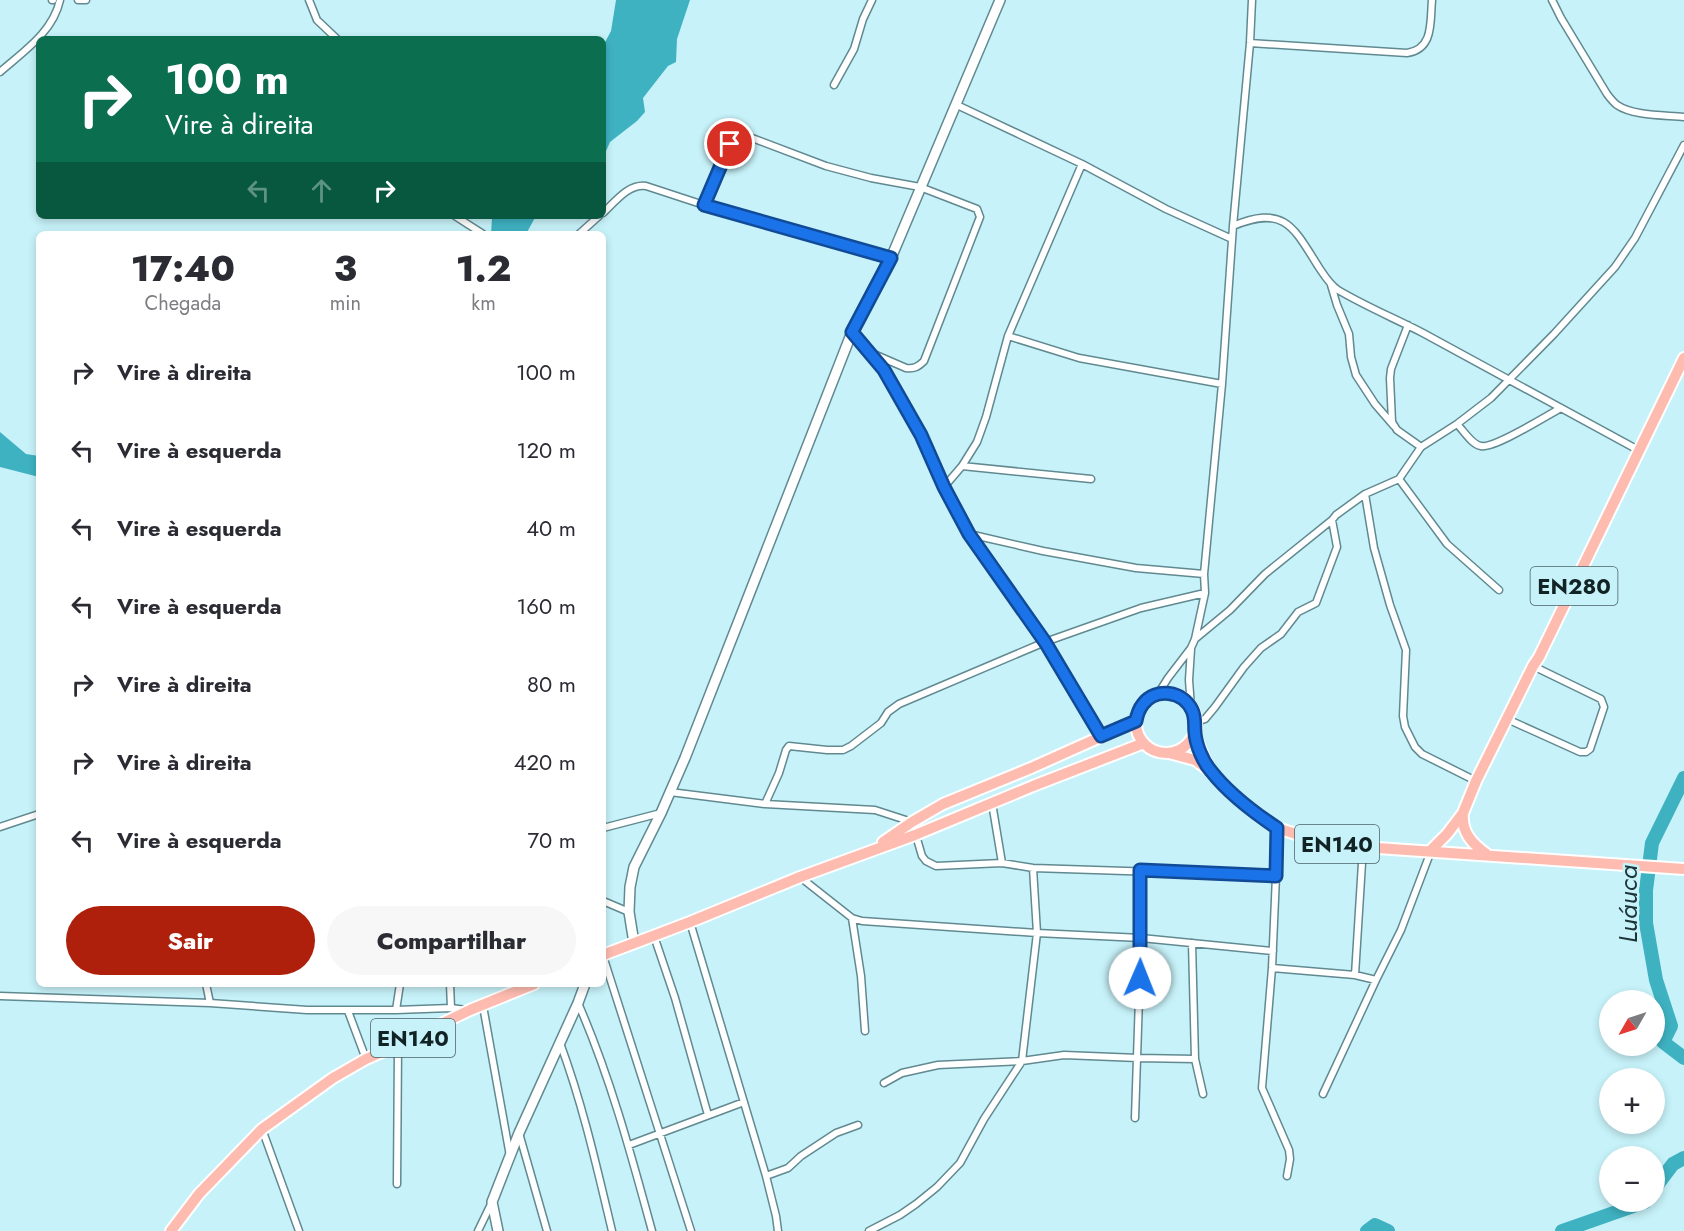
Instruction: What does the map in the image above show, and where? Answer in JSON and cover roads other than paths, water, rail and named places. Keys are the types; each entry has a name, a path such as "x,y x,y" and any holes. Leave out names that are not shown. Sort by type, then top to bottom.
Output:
{"main road":[{"path":"634,943 630,887 634,867 690,747 852,332 891,258 1000,0"},
{"name":"EN280","path":"1431,850 1463,813 1476,781 1539,657 1684,358"},
{"path":"606,955 1144,743 1139,737 1136,721 1138,712 1143,704 1158,694 1177,695 1191,707"},
{"name":"EN140","path":"1191,707 1196,739 1209,770"},
{"path":"871,850 942,804 1031,768 1136,721"},
{"path":"1169,753 1180,749 1190,741 1195,726"},
{"name":"EN140","path":"1144,743 1160,752 1196,760 1259,816 1277,828 1321,842 1684,869"},
{"path":"1463,813 1462,822 1469,838 1475,847 1488,855"},
{"name":"EN140","path":"171,1231 199,1194 262,1129 296,1103 366,1059 470,1010 527,987"},
{"path":"498,1231 492,1202 519,1133 584,987"}],"street":[{"path":"41,36 58,11 60,0"},
{"path":"78,0 86,0"},
{"path":"309,0 317,20 334,36"},
{"path":"834,85 854,49 863,20 873,0"},
{"path":"1158,694 1167,678 1191,648 1205,593 1204,574 1222,384 1252,0"},
{"path":"1250,43 1416,52 1421,49 1428,38 1432,0"},
{"path":"1552,0 1607,94 1616,104 1638,112 1684,117"},
{"path":"0,72 36,40"},
{"path":"957,105 1082,164 1166,209 1232,239"},
{"path":"704,205 730,144 735,140 752,138 837,169 920,187 977,209 980,217 924,361 912,369 869,352"},
{"path":"1195,639 1230,610 1265,574 1336,515 1365,494 1399,479 1421,447 1457,424 1510,380 1615,267 1635,238 1684,146"},
{"path":"944,487 962,466 977,442 1008,336 1082,164"},
{"path":"606,210 631,188 638,185 646,186 704,205 891,258"},
{"path":"1233,226 1260,218 1279,220 1290,226 1298,234 1326,278 1337,289 1640,450"},
{"path":"460,219 479,231"},
{"path":"582,231 596,219"},
{"path":"1331,284 1349,334 1351,357 1356,375 1375,404 1394,426 1421,447"},
{"path":"1394,426 1391,406 1391,369 1408,325"},
{"path":"852,332 884,370 921,435 944,487 969,534 1045,642 1101,736"},
{"path":"1008,336 1078,358 1222,384"},
{"path":"1457,424 1476,444 1484,446 1495,443 1561,408"},
{"path":"962,466 1091,479"},
{"path":"1399,479 1447,544 1499,590"},
{"path":"1365,494 1374,548 1406,650 1403,716 1405,727 1415,747 1422,754 1476,781"},
{"path":"1195,726 1205,719 1261,648 1281,634 1298,612 1316,603 1337,547 1332,520"},
{"path":"969,534 1136,568 1204,574"},
{"path":"765,804 789,746 843,750 881,723 888,712 899,704 1045,642 1141,608 1205,593"},
{"path":"1191,648 1189,674 1191,707"},
{"path":"1507,719 1580,752 1590,749 1604,707 1601,699 1533,666"},
{"path":"670,792 765,804 876,810 912,822 922,856 936,866 1002,863 1033,868 1276,876"},
{"path":"992,803 1002,863"},
{"path":"606,827 661,813"},
{"path":"0,827 36,814"},
{"path":"1277,828 1273,951 1262,1088 1289,1150 1287,1176"},
{"path":"1355,975 1364,847"},
{"path":"1323,1094 1401,930 1431,850"},
{"path":"869,1231 916,1204 937,1187 960,1163 984,1119 1022,1061 1037,933 1033,868"},
{"path":"1134,1118 1141,938 1140,870"},
{"path":"800,877 852,918 862,921 1141,938 1273,951"},
{"path":"606,902 630,912"},
{"path":"852,918 861,976 865,1031"},
{"path":"690,922 766,1176 778,1231"},
{"path":"654,936 675,998 708,1115"},
{"path":"1192,944 1195,1059 1203,1094"},
{"path":"606,965 691,1231"},
{"path":"1272,968 1355,975 1376,980"},
{"path":"207,987 210,1003"},
{"path":"396,1010 400,987"},
{"path":"450,987 451,1008"},
{"path":"0,996 210,1003 307,1010 451,1008 470,1010"},
{"path":"578,1003 594,1038 629,1145 652,1231"},
{"path":"483,1006 510,1156"},
{"path":"348,1011 366,1059"},
{"path":"560,1043 586,1122 612,1231"},
{"path":"397,1184 399,1045"},
{"path":"884,1083 902,1073 938,1065 1022,1061 1064,1055 1195,1059"},
{"path":"629,1145 744,1102"},
{"path":"766,1176 788,1168 836,1132 858,1125"},
{"path":"262,1129 299,1231"},
{"path":"519,1133 547,1230 539,1231"},
{"path":"478,1231 492,1202"}],"water":[{"path":"616,0 690,0 677,39 676,62 668,66 643,98 645,112 610,142 606,151 606,40 611,31"},
{"path":"492,219 534,219 528,231 491,231"},
{"path":"0,432 26,454 36,456 36,476 0,467"}],"waterway":[{"name":"Luáuca","path":"1684,778 1652,843 1646,890 1646,923 1656,980 1671,1026 1663,1042 1684,1058"},
{"name":"Luáuca","path":"1665,1175 1673,1164 1684,1158"},
{"name":"Luáuca","path":"1562,1231 1616,1212"},
{"name":"Luáuca","path":"1367,1231 1375,1225 1388,1231"}]}
